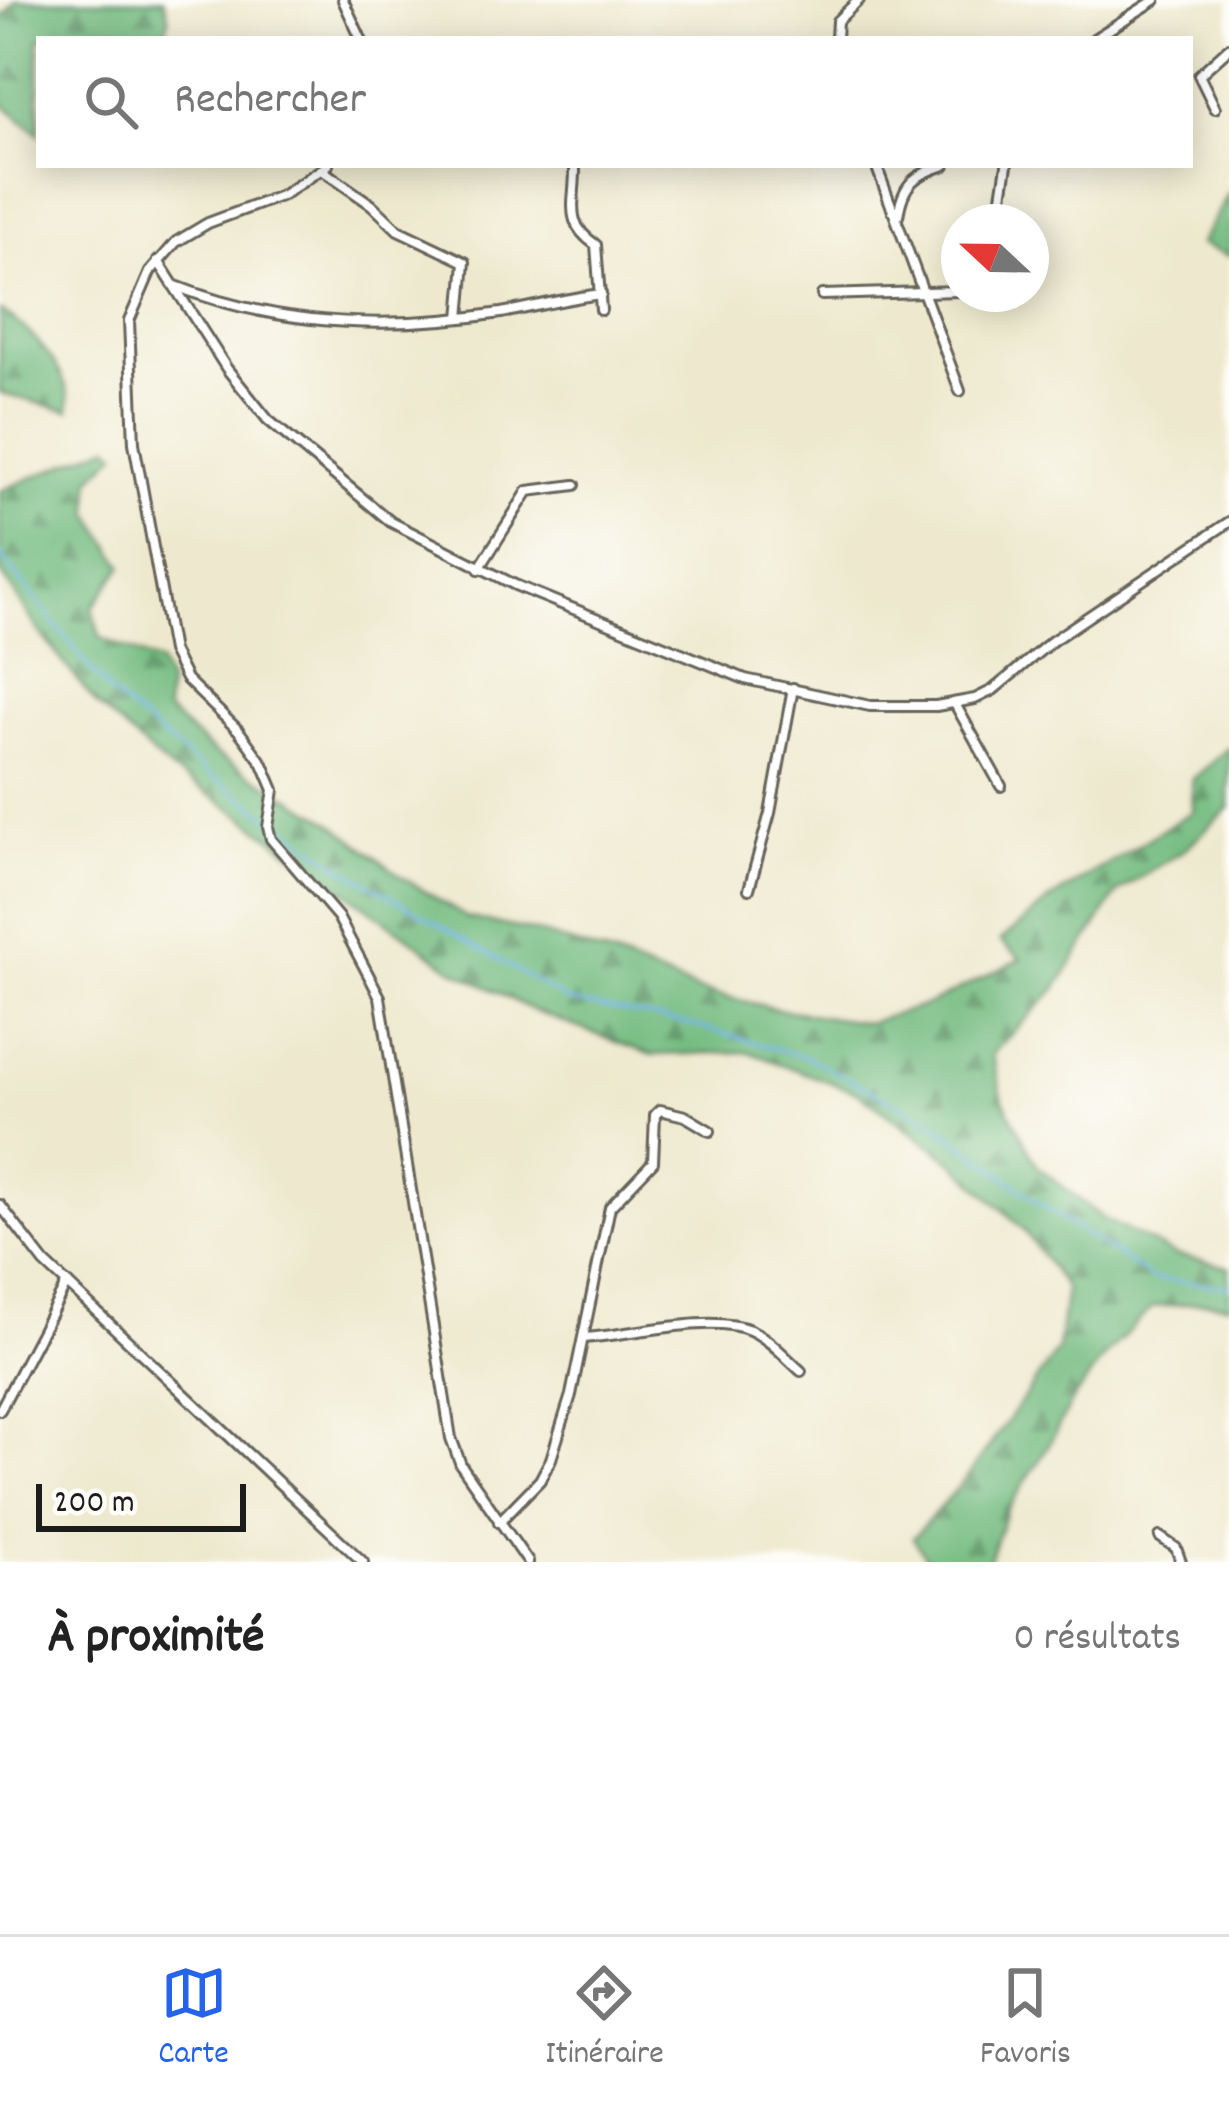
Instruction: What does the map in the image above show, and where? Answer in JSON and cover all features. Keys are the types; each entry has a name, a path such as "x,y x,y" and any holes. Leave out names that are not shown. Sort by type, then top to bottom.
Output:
{"street":[{"path":"343,0 360,36"},
{"path":"836,36 837,21 859,0"},
{"path":"1099,36 1155,0"},
{"path":"1215,108 1199,75 1229,48"},
{"path":"324,168 283,195 194,229 158,261 143,284 129,321 130,404 152,557 172,651 186,680 239,731 263,764 274,790 268,826 271,838 338,917 377,987 451,1438 461,1465 528,1562"},
{"path":"326,168 398,230 465,262 460,318"},
{"path":"575,168 574,224 581,236 596,245 601,310"},
{"path":"877,168 960,391"},
{"path":"898,217 904,187 936,168"},
{"path":"1001,204 1007,168"},
{"path":"884,182 904,187"},
{"path":"158,261 227,369 274,427 391,522 479,569 745,679 838,702 955,704 993,690 1052,641 1229,522"},
{"path":"173,285 324,321 380,324 460,318 601,294"},
{"path":"822,295 941,292"},
{"path":"479,569 528,491 574,485"},
{"path":"749,889 770,813 793,688"},
{"path":"955,704 1001,786"},
{"path":"500,1522 540,1480 563,1430 610,1207 653,1162 655,1115 660,1110 673,1112 710,1131"},
{"path":"0,1205 27,1242 67,1283 364,1562"},
{"path":"0,1410 67,1283"},
{"path":"583,1338 680,1326 743,1327 801,1371"},
{"path":"1160,1538 1173,1545 1180,1562"}],"green space":[{"path":"16,0 164,0 169,20 163,36 36,36 36,132 0,102 0,15"},
{"path":"1229,193 1229,256 1200,244"},
{"path":"0,310 48,353 64,382 69,411 0,393"},
{"path":"110,445 117,453 91,479 90,513 123,566 92,608 100,637 159,663 168,683 166,711 217,755 333,823 399,875 466,917 536,932 697,990 867,1023 929,1004 1021,959 1000,941 1051,899 1193,811 1192,780 1229,747 1229,808 1184,850 1118,892 1055,990 992,1054 1003,1100 1038,1167 1104,1219 1176,1255 1229,1267 1229,1305 1152,1307 1104,1357 1071,1402 1007,1510 988,1562 929,1562 913,1538 968,1476 1058,1350 1066,1289 1023,1229 953,1162 859,1093 749,1052 652,1055 536,1012 452,969 168,768 97,705 40,633 0,571 0,491"}],"waterway":[{"path":"0,555 111,694 208,774 340,866 570,1002 689,1024 809,1058 934,1123 1049,1210 1153,1279 1229,1286"}]}
